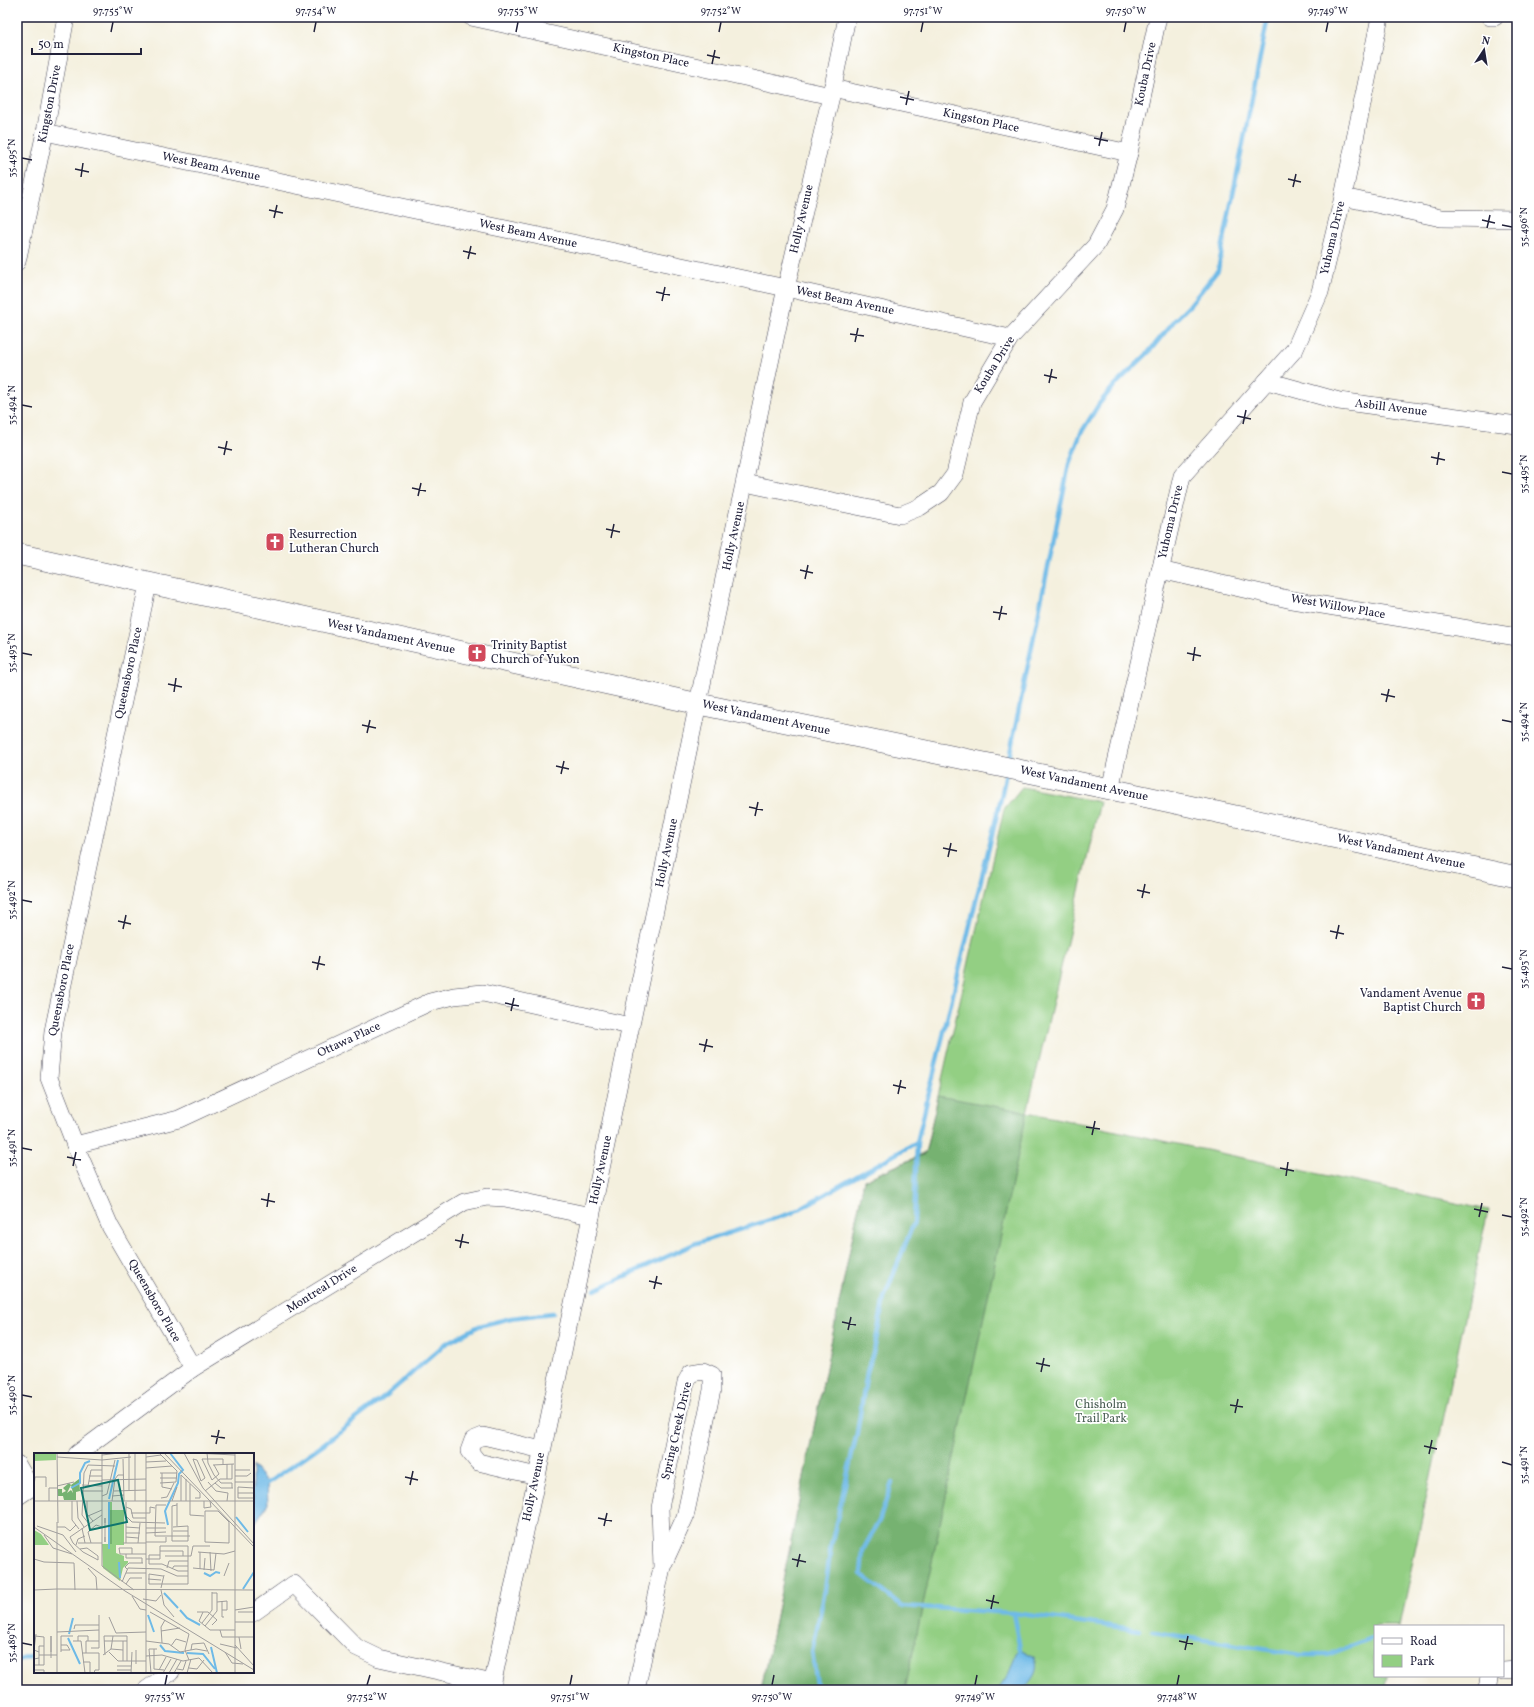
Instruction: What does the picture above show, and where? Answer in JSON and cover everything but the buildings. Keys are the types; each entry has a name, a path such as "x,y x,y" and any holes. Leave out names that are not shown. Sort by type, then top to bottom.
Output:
{"street":[{"name":"Kingston Drive","path":"17,262 45,132 66,17"},
{"name":"Kingston Place","path":"471,17 1129,153"},
{"name":"Holly Avenue","path":"492,1686 786,288 847,17"},
{"name":"Kouba Drive","path":"745,483 900,515 920,507 941,493 955,474 972,402 1010,338 1096,245 1115,209 1129,153 1158,17"},
{"name":"Yuhoma Drive","path":"1110,789 1182,476 1295,350 1320,292 1343,197 1380,17"},
{"path":"1490,17 1495,17"},
{"name":"West Beam Avenue","path":"45,132 786,288 1010,338"},
{"path":"1343,197 1441,218 1517,219"},
{"name":"Asbill Avenue","path":"1267,381 1339,402 1517,425"},
{"name":"West Vandament Avenue","path":"17,554 699,704 1110,789 1517,877"},
{"name":"West Willow Place","path":"1160,570 1292,600 1517,637"},
{"name":"Queensboro Place","path":"148,584 53,1031 49,1078 75,1145 110,1226 193,1368"},
{"name":"Ottawa Place","path":"75,1145 179,1119 430,1002 454,996 483,993 630,1026"},
{"name":"Montreal Drive","path":"78,1453 193,1368 464,1202 487,1197 505,1198 591,1216"},
{"name":"Spring Creek Drive","path":"636,1690 662,1567 685,1517 712,1390 712,1375 703,1371 691,1373 685,1390 660,1508 662,1567"},
{"path":"537,1476 478,1462 469,1451 473,1440 483,1436 542,1450"},
{"path":"17,1464 28,1490"},
{"path":"254,1612 294,1584 356,1647 379,1658 492,1686"},
{"path":"1504,1670 1517,1669"},
{"path":"146,1690 170,1673"},
{"path":"1487,1690 1489,1677"}],"green space":[{"name":"Chisholm Trail Park","path":"1022,787 1100,802 1027,1112 1488,1210 1399,1625 1374,1625 1374,1677 1388,1677 1385,1690 761,1690 864,1180 925,1153 1004,809"},
{"path":"938,1096 1027,1112 905,1690 761,1690 864,1180 925,1154"}],"water":[{"path":"254,1467 267,1482 268,1504 254,1525"},
{"path":"1020,1649 1035,1657 1036,1671 1034,1675 1023,1690 998,1690 1009,1674 1016,1653"}],"waterway":[{"path":"1008,763 1069,464 1081,433 1099,404 1114,386 1148,353 1218,270 1268,17"},
{"path":"818,1690 812,1652 825,1590 831,1545 857,1433 867,1372 875,1346 884,1298 914,1222 917,1142 1006,773"},
{"path":"595,1290 694,1244 792,1213 917,1142"},
{"path":"254,1492 322,1445 387,1395 445,1344 479,1326 511,1318 553,1313"},
{"path":"892,1483 879,1521 863,1550 861,1574 902,1606 1013,1613 1140,1630"},
{"path":"1013,1613 1020,1649"},
{"path":"1153,1632 1301,1655 1327,1655 1372,1638"},
{"path":"17,1661 34,1655"}],"place":[{"name":"Resurrection Lutheran Church","path":"275,542"},
{"name":"Trinity Baptist Church of Yukon","path":"477,653"},
{"name":"Vandament Avenue Baptist Church","path":"1476,1001"}]}
